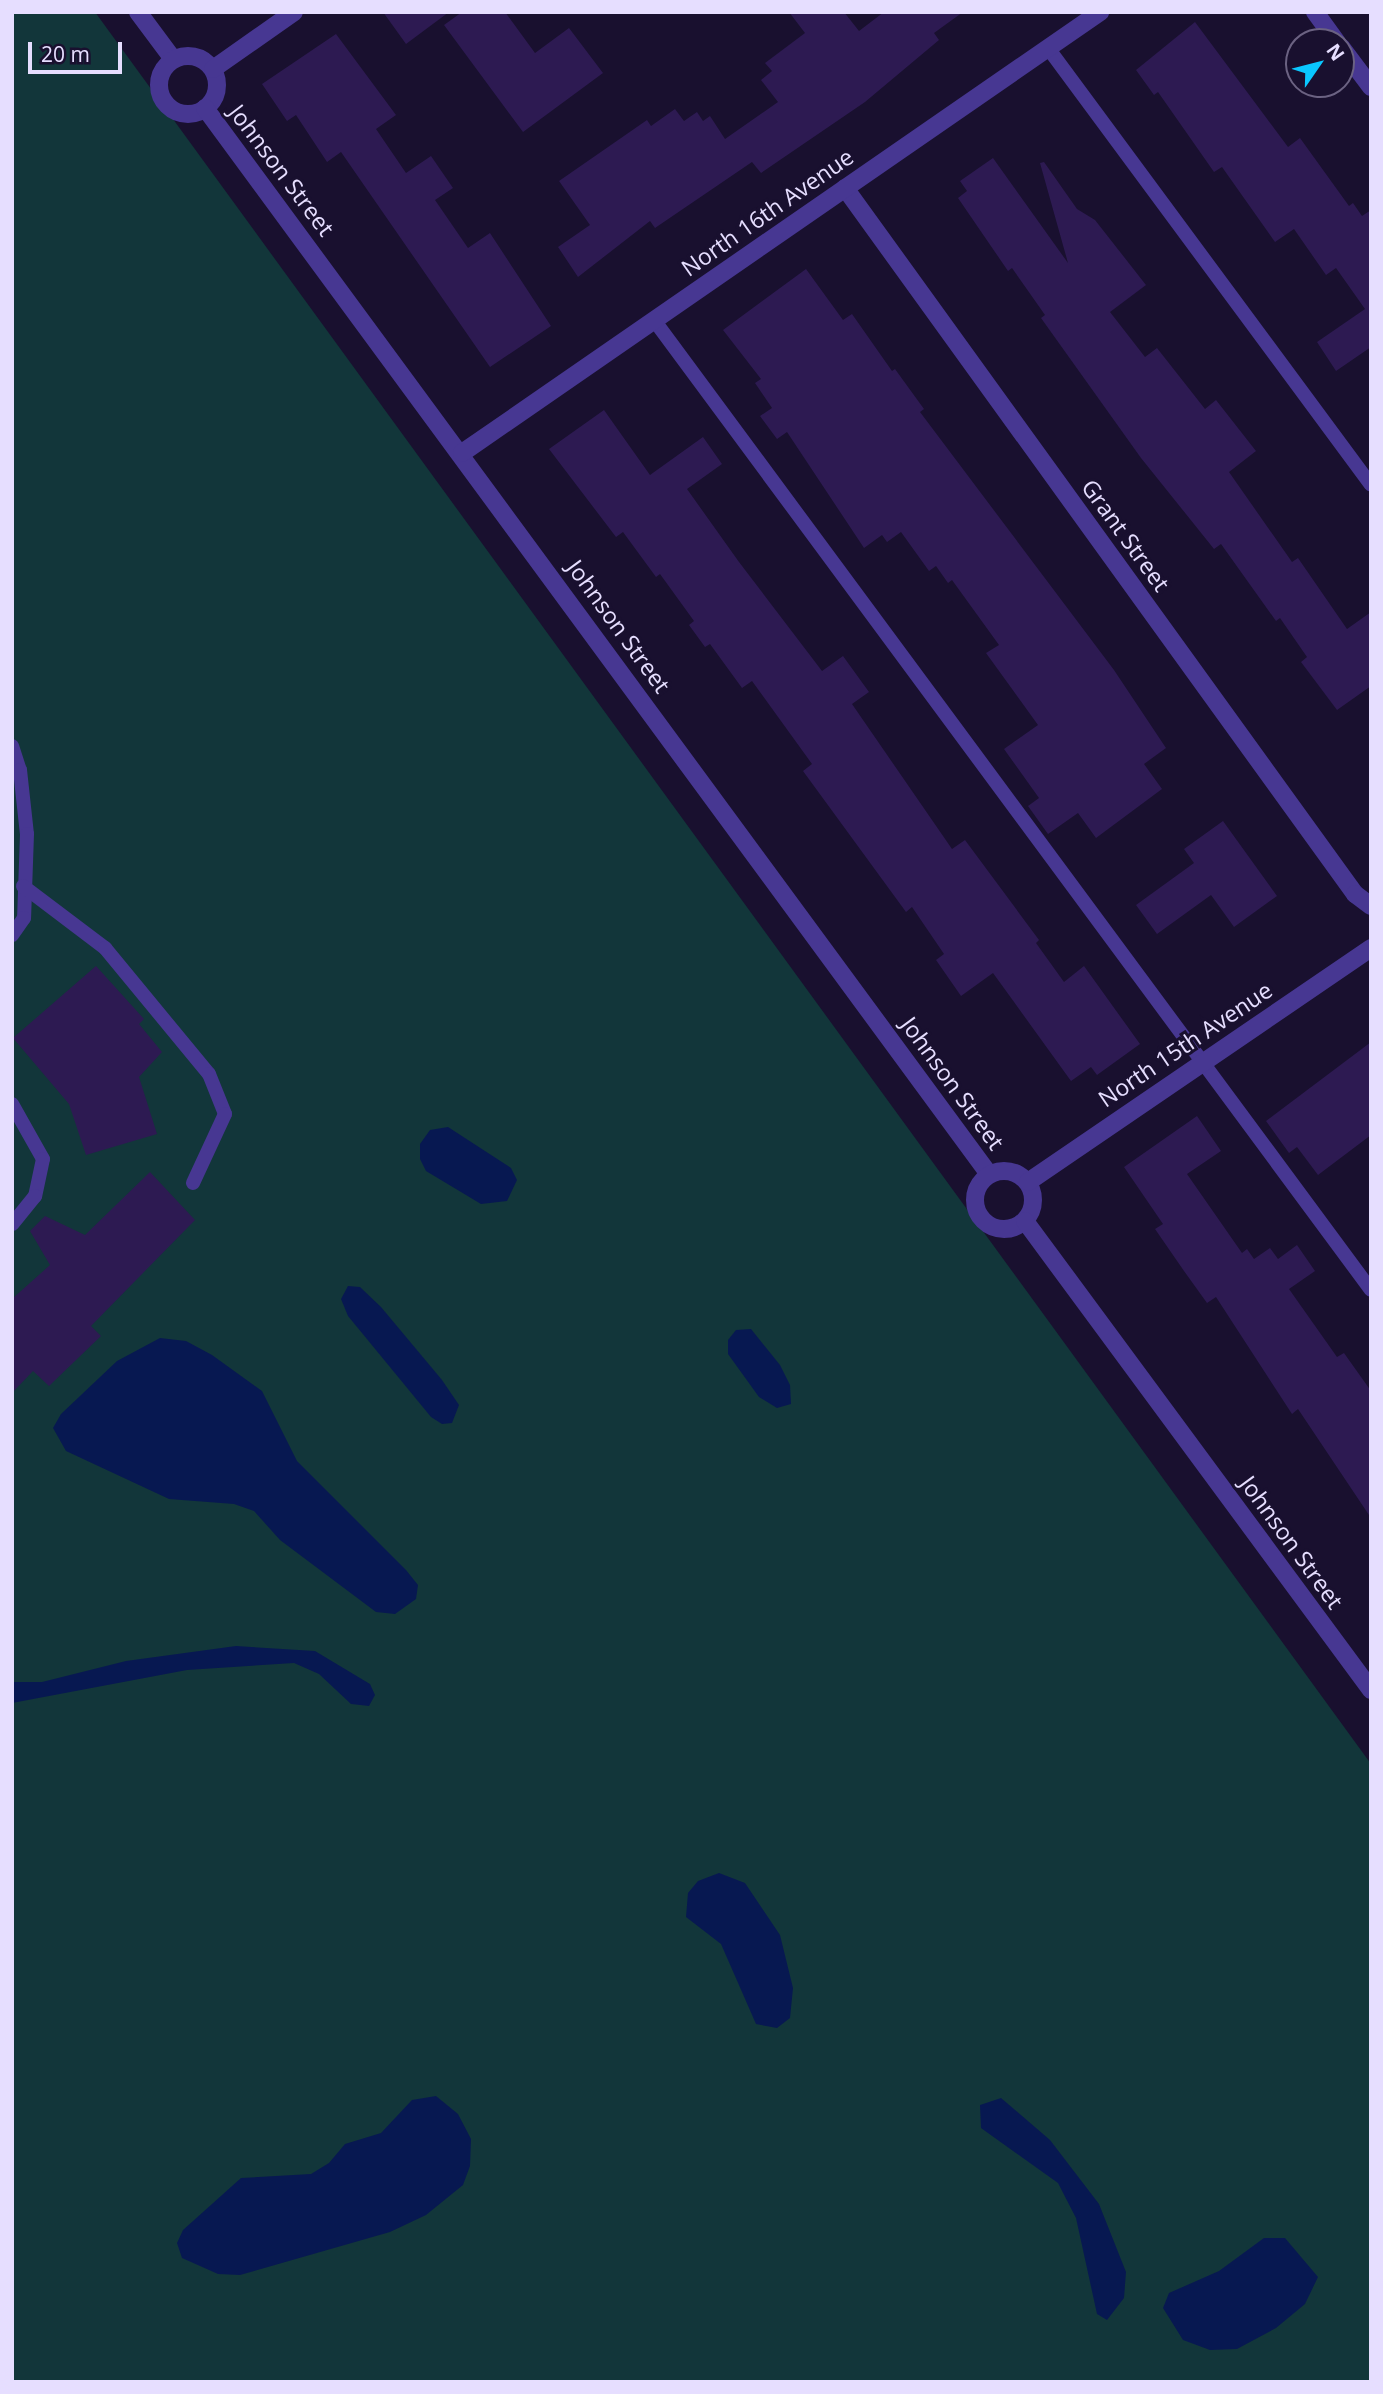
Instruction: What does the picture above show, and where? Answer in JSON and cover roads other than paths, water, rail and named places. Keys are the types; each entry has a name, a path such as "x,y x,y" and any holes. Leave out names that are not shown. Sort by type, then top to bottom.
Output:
{"street":[{"path":"138,12 173,59"},
{"path":"213,69 294,12"},
{"name":"North 16th Avenue","path":"462,453 1100,12"},
{"path":"1315,12 1327,28"},
{"path":"200,57 213,69 218,88 205,108 180,113 164,101 160,73 173,59 200,57"},
{"path":"1355,66 1371,87"},
{"name":"Johnson Street","path":"205,108 462,453 989,1174"},
{"name":"Grant Street","path":"845,188 1355,894 1371,906"},
{"name":"North 15th Avenue","path":"1028,1182 1371,948"},
{"path":"1006,1170 1028,1182 1034,1205 1025,1221 1007,1229 982,1219 976,1192 989,1174 1006,1170"},
{"name":"Johnson Street","path":"1025,1221 1371,1690"}],"lane":[{"path":"1048,48 1371,485"},
{"path":"654,320 1371,1290"},
{"path":"12,746 20,770 27,834 23,886 24,918 12,935"},
{"path":"23,886 105,948 209,1074 225,1114 192,1183"},
{"path":"12,1104 43,1159 36,1196 12,1224"}]}
